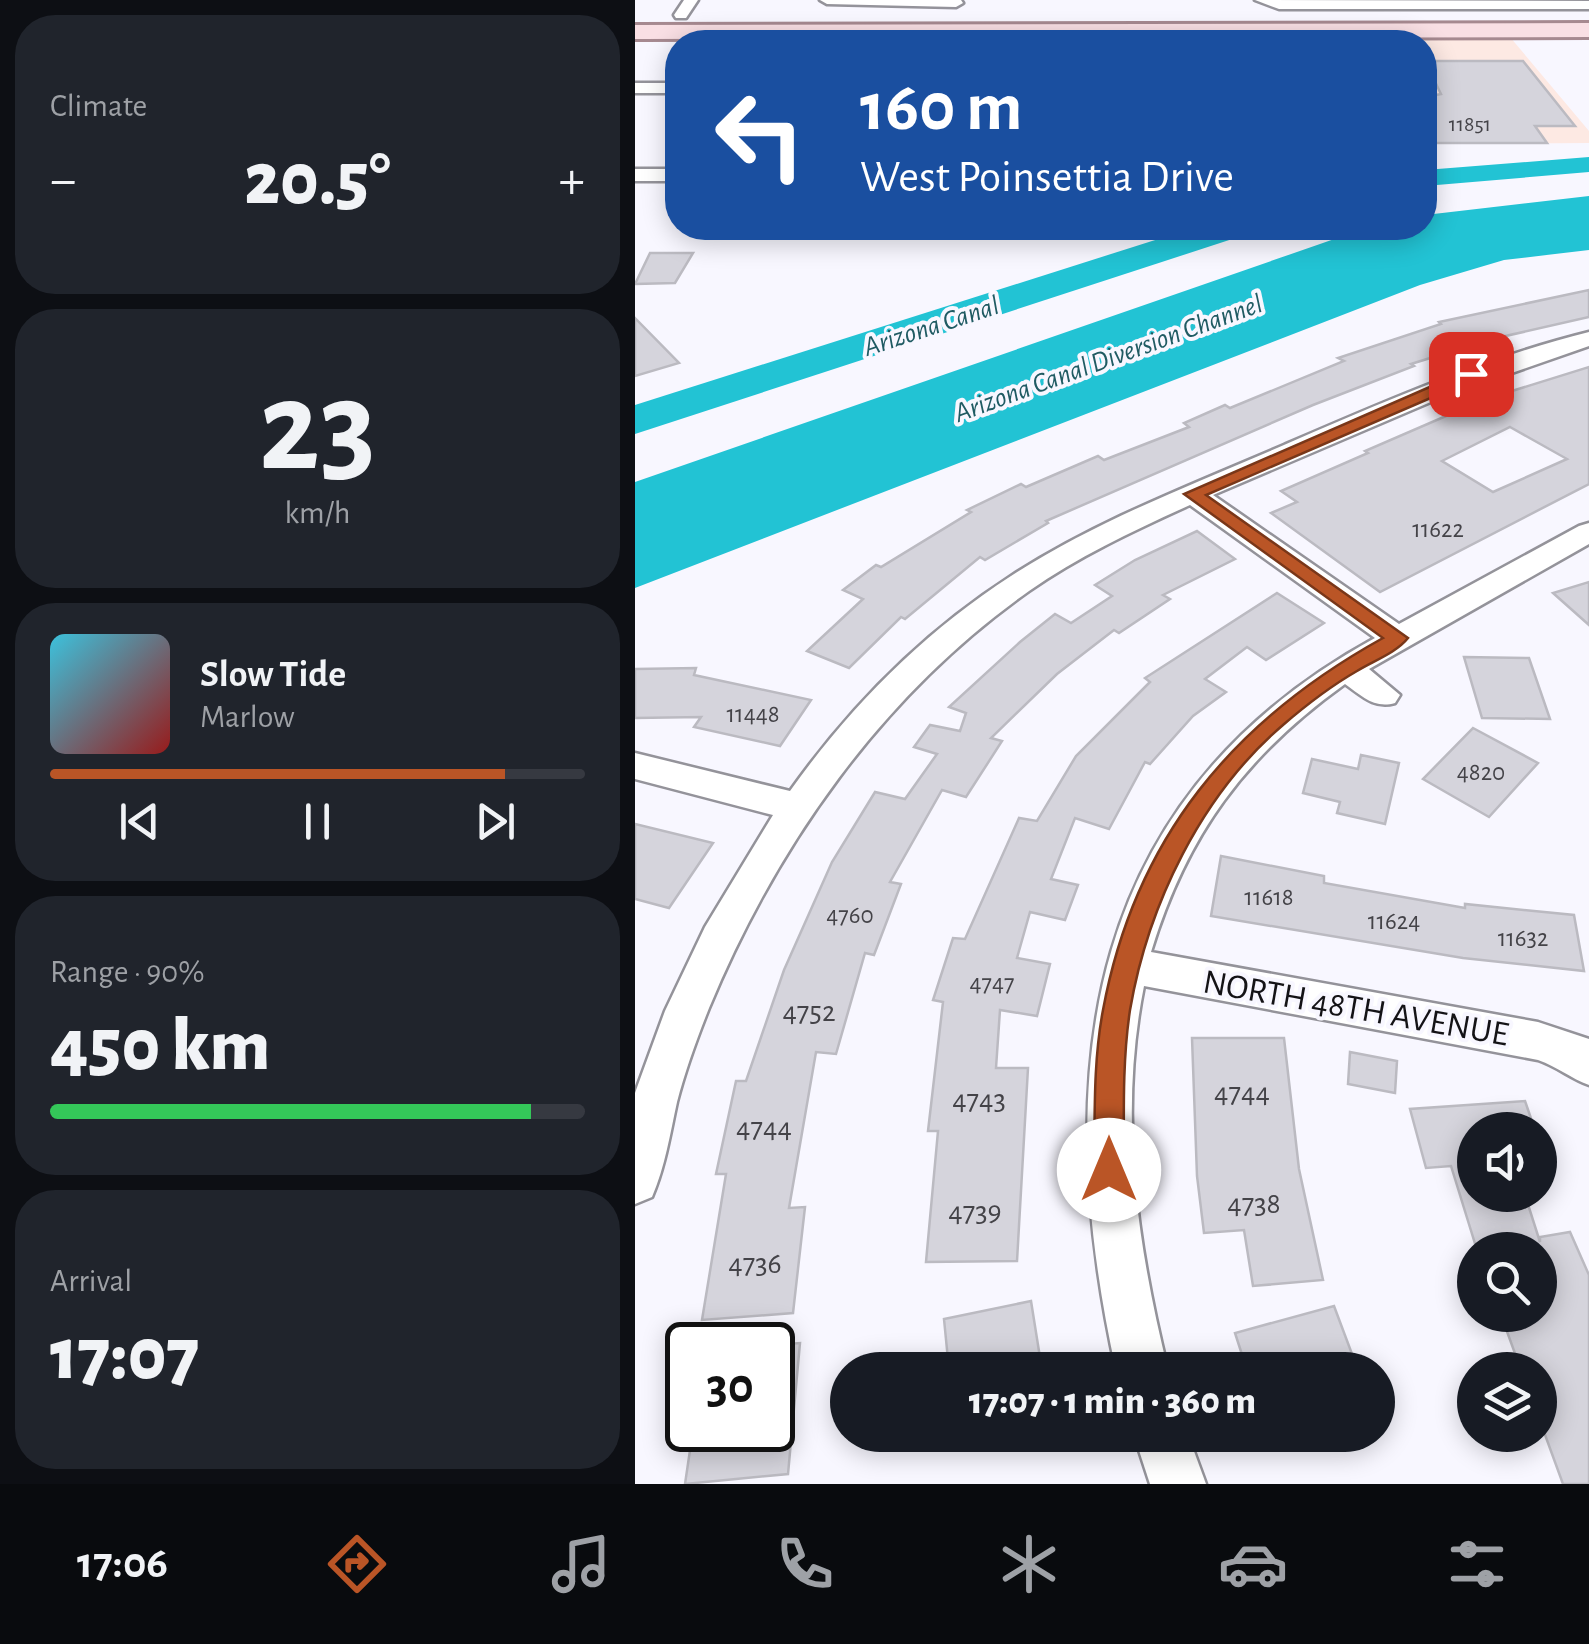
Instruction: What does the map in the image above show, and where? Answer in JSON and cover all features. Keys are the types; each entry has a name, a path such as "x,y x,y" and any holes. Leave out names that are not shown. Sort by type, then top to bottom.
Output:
{"main road":[{"path":"1437,30 1589,30"},
{"path":"635,32 665,32"}],"street":[{"path":"681,14 691,0"},
{"path":"827,1 956,2 950,30"},
{"path":"1265,2 1588,3"},
{"path":"1425,5 1442,30"},
{"path":"635,88 665,88"},
{"path":"635,175 665,175"},
{"path":"636,1175 671,1058 707,961 797,807 837,754 891,694 965,624 1019,584 1070,554 1193,494 1471,374 1589,339"},
{"path":"1193,494 1397,638"},
{"path":"1136,1352 1111,1226 1110,1070 1117,1009 1140,919 1188,820 1249,744 1345,668 1589,532"},
{"path":"1345,668 1383,695"},
{"path":"635,766 797,807"},
{"name":"NORTH 48TH AVENUE","path":"1127,965 1538,1041 1586,1061"},
{"path":"1167,1452 1178,1484"}],"shaded area":[{"path":"1437,37 1510,37 1589,131 1589,143 1437,144"}],"water":[{"path":"1589,157 1589,172 1437,185 1437,169"},
{"name":"Arizona Canal Diversion Channel","path":"1589,196 1589,250 1504,260 1420,285 635,588 635,482 1331,240 1437,240 1437,214"},
{"name":"Arizona Canal","path":"1155,240 1229,240 635,434 635,405"}],"building":[{"path":"1437,61 1523,61 1575,126 1535,126 1547,143 1437,143 1437,95 1441,94"},
{"path":"650,253 693,253 675,283 635,284"},
{"path":"1589,290 1589,317 1488,340 1411,364 1414,366 1313,405 1046,521 985,560 980,557 905,619 901,617 849,668 807,651 863,599 843,590 876,565 881,567 971,512 967,510 1021,484 1026,487 1098,456 1104,460 1189,427 1184,423 1225,405 1230,408 1344,361 1338,358 1439,322"},
{"path":"635,318 679,363 635,376"},
{"path":"1589,367 1589,484 1380,592 1271,513 1297,502 1281,491 1483,400","holes":["1510,427 1567,459 1493,492 1442,461"]},
{"path":"1197,531 1235,559 1163,595 1170,599 1119,633 1114,630 1057,674 991,738 1002,741 966,797 942,790 890,882 901,884 874,955 865,953 836,1054 816,1052 789,1208 805,1207 793,1313 702,1320 726,1174 716,1174 736,1081 746,1081 784,970 832,862 875,792 905,799 937,754 914,747 930,725 960,731 966,713 949,707 1020,642 1055,614 1071,623 1112,596 1095,585 1135,560"},
{"path":"1589,582 1589,625 1553,593"},
{"path":"1277,593 1324,623 1266,660 1247,647 1205,679 1226,692 1193,716 1150,764 1145,762 1109,829 1075,818 1051,879 1078,885 1065,920 1030,912 1017,958 1050,964 1037,1016 1000,1010 996,1068 1028,1068 1017,1261 926,1262 938,1131 928,1131 943,1002 933,1000 953,938 965,939 1019,818 1037,821 1076,756 1150,682 1145,678"},
{"path":"1464,657 1529,658 1550,719 1482,718"},
{"path":"696,668 694,675 811,700 780,746 694,727 701,717 635,718 635,669"},
{"path":"1473,728 1538,763 1489,817 1423,779"},
{"path":"1361,755 1399,763 1385,824 1337,813 1340,802 1303,793 1312,759 1358,769"},
{"path":"635,824 713,843 669,908 635,899"},
{"path":"1221,856 1324,876 1324,883 1465,908 1465,904 1574,915 1584,971 1463,958 1211,916"},
{"path":"1192,1038 1284,1038 1299,1169 1323,1280 1253,1286 1244,1230 1204,1233 1197,1176"},
{"path":"1350,1052 1397,1061 1395,1093 1348,1084"},
{"path":"1525,1101 1529,1112 1457,1112 1457,1185 1451,1166 1426,1168 1410,1109"},
{"path":"1465,1212 1530,1212 1537,1232 1471,1232"},
{"path":"1570,1232 1589,1275 1589,1484 1563,1484 1551,1452 1557,1452 1557,1352 1514,1352 1507,1332 1557,1332 1557,1234"},
{"path":"1031,1301 1039,1352 947,1352 944,1319"},
{"path":"1334,1306 1351,1352 1241,1352 1235,1333"},
{"path":"795,1343 800,1343 795,1398"},
{"path":"690,1452 790,1452 788,1474 685,1484"}],"route":[{"path":"1109,1170 1110,1070 1117,1009 1140,919 1188,820 1249,744 1275,720 1345,668 1397,638 1193,494 1471,374"}]}
